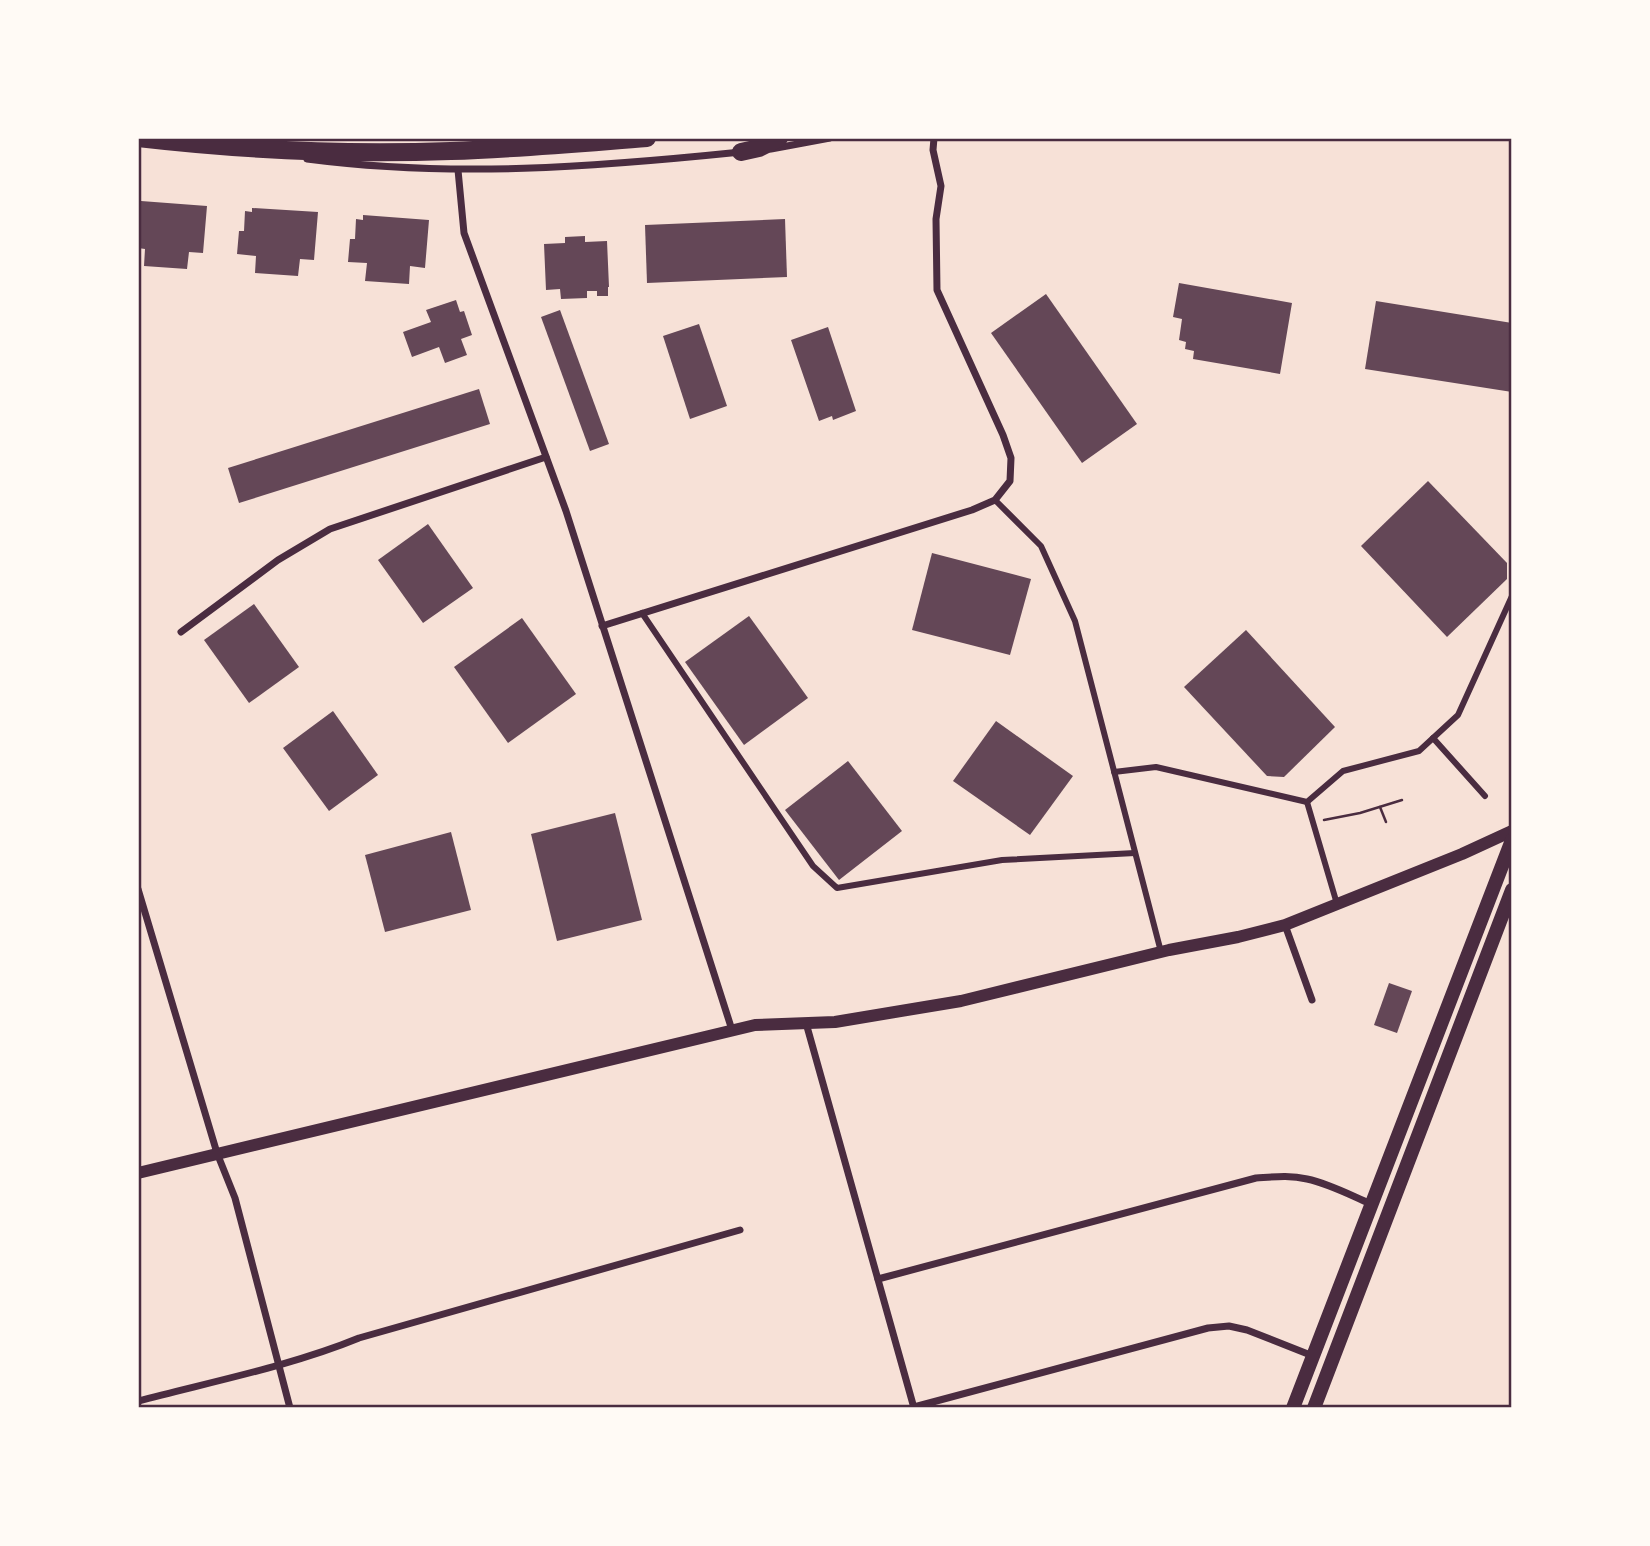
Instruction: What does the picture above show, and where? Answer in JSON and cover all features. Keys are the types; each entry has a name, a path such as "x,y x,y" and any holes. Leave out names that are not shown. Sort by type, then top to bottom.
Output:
{"main road":[{"path":"138,138 247,148 334,152 507,149 647,138"},
{"path":"741,152 759,148 779,138"},
{"path":"1293,1408 1512,840"},
{"path":"1314,1408 1512,890"}],"street":[{"path":"146,138 367,166 458,170 598,165 741,152 830,138"},
{"path":"602,626 972,510 995,500 1010,481 1011,457 1003,435 937,290 936,219 941,186 933,150 934,138"},
{"path":"458,170 464,233 566,511 732,1031"},
{"path":"181,632 278,560 330,529 546,457"},
{"path":"995,500 1041,546 1075,621 1161,952"},
{"path":"1307,802 1343,772 1419,751 1458,715 1512,596"},
{"path":"642,613 813,866 837,888 1002,860 1135,853"},
{"path":"1433,738 1485,796"},
{"path":"1114,772 1156,766 1307,802"},
{"path":"1307,802 1337,904"},
{"path":"138,1173 755,1025 835,1022 961,1001 1161,952 1238,937 1285,925 1512,831"},
{"path":"138,890 217,1153 235,1198 290,1408"},
{"path":"138,926 148,923"},
{"path":"1285,925 1312,1000"},
{"path":"806,1023 914,1407 1208,1328 1229,1326 1247,1330 1313,1356"},
{"path":"878,1279 1256,1178 1305,1178 1326,1184 1371,1204"},
{"path":"138,1401 277,1364 359,1338 740,1230"}],"path":[{"path":"1313,821 1360,813 1402,800"},
{"path":"1380,807 1385,822"}],"building":[{"path":"141,201 207,206 203,253 189,252 187,269 144,266 145,249 138,248 138,205 141,205"},
{"path":"252,208 318,212 314,260 300,259 298,276 255,273 256,256 237,254 239,231 244,231 245,211 252,212"},
{"path":"363,215 429,220 425,268 410,266 409,284 365,281 367,263 348,262 350,239 355,239 356,219 363,220"},
{"path":"785,219 787,277 647,283 645,225"},
{"path":"585,236 585,242 607,241 608,296 597,296 597,291 587,291 587,298 561,299 560,289 546,290 544,244 565,243 565,237"},
{"path":"1179,283 1292,303 1280,374 1193,359 1194,351 1185,349 1186,342 1179,340 1182,319 1173,317"},
{"path":"1046,294 1137,424 1082,463 991,333"},
{"path":"456,300 460,312 464,311 472,335 461,339 467,355 445,363 439,347 412,357 403,332 431,322 426,310"},
{"path":"1376,301 1512,323 1512,392 1365,369"},
{"path":"560,310 609,444 590,451 541,317"},
{"path":"699,324 727,406 690,419 663,336"},
{"path":"828,327 856,411 833,420 832,416 819,421 791,340"},
{"path":"479,389 490,424 239,503 228,468"},
{"path":"1428,481 1507,563 1507,579 1447,637 1361,546"},
{"path":"428,524 473,588 423,623 378,560"},
{"path":"932,553 1031,579 1010,655 912,630"},
{"path":"254,604 299,667 249,703 204,640"},
{"path":"749,616 808,698 744,745 685,662"},
{"path":"522,618 576,694 508,743 454,667"},
{"path":"1246,630 1335,727 1284,777 1267,776 1184,687"},
{"path":"333,711 378,775 329,811 283,748"},
{"path":"996,721 1073,776 1030,835 953,781"},
{"path":"848,761 902,831 839,880 785,810"},
{"path":"615,813 642,920 557,941 531,834"},
{"path":"451,832 471,910 385,932 365,855"},
{"path":"1389,983 1412,991 1397,1033 1374,1025"}]}
